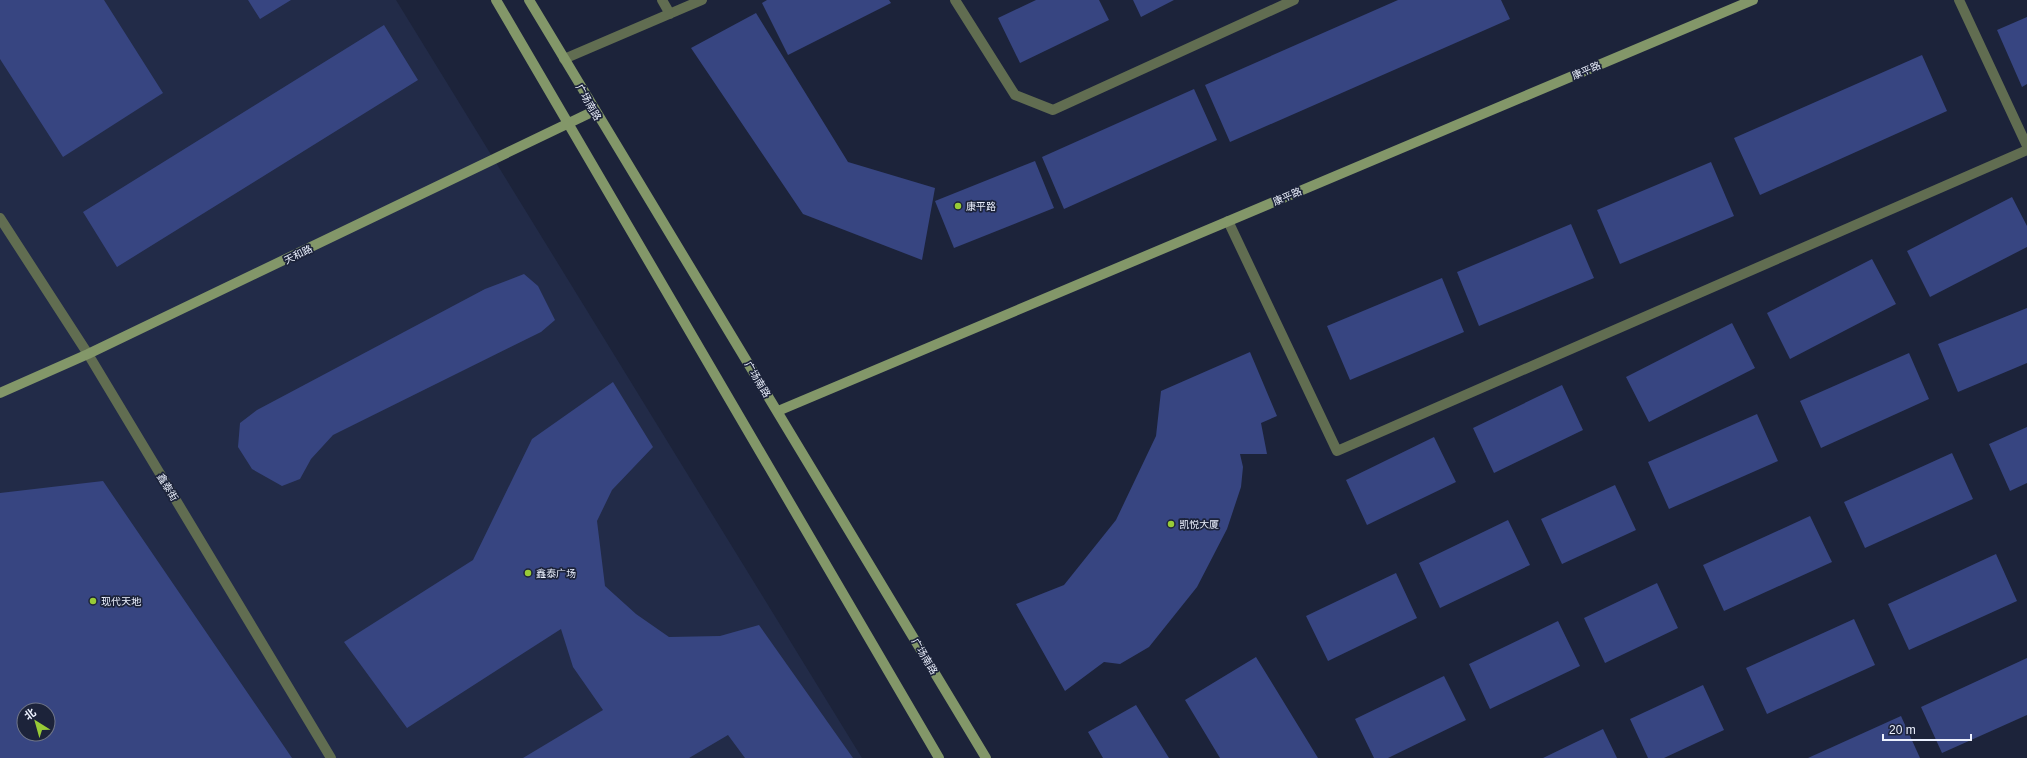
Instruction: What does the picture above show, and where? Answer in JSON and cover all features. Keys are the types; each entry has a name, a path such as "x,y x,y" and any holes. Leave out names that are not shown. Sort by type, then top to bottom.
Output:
{"main road":[{"path":"496,0 939,758"},
{"name":"广场南路","path":"529,0 594,111 778,411 986,758"},
{"name":"康平路","path":"778,411 1753,0"},
{"name":"天和路","path":"0,393 88,354 594,111"}],"street":[{"path":"662,0 670,14"},
{"path":"564,59 702,0"},
{"path":"955,0 1016,95 1053,110 1294,0"},
{"path":"1959,0 2027,146"},
{"path":"1228,221 1337,451 2027,150"},
{"name":"鑫泰街","path":"0,218 88,354 331,758"}],"shaded area":[{"path":"0,0 396,0 862,758 0,758"}],"building":[{"path":"0,0 104,0 163,93 63,157 0,59"},
{"path":"248,0 291,0 260,19"},
{"path":"767,0 889,0 891,3 788,55 762,3"},
{"path":"1036,0 1099,0 1109,20 1020,63 998,18"},
{"path":"1133,0 1174,0 1141,17"},
{"path":"1398,0 1501,0 1510,19 1230,142 1205,85"},
{"path":"756,13 848,162 935,188 922,260 803,214 691,48"},
{"path":"2027,17 2027,84 2022,87 1997,30"},
{"path":"384,25 418,80 117,267 83,212"},
{"path":"1922,55 1947,111 1760,195 1734,138"},
{"path":"1194,89 1217,140 1064,209 1042,157"},
{"path":"1035,161 1054,208 954,248 935,201"},
{"path":"1711,162 1734,216 1620,264 1597,210"},
{"path":"2012,197 2027,226 2027,247 1930,297 1907,251"},
{"path":"1571,224 1594,278 1479,326 1457,272"},
{"path":"1872,259 1896,304 1790,359 1767,313"},
{"path":"524,274 538,286 555,320 541,332 333,435 311,459 300,479 282,486 252,469 238,447 240,423 257,410 485,289"},
{"path":"1442,278 1464,332 1350,380 1327,326"},
{"path":"2027,308 2027,363 1958,392 1938,344"},
{"path":"1732,323 1755,368 1649,422 1626,377"},
{"name":"凯悦大厦","path":"1250,352 1277,416 1261,423 1267,454 1240,454 1243,467 1241,487 1227,529 1197,587 1149,647 1120,664 1104,662 1065,691 1016,604 1064,585 1116,520 1156,436 1161,391"},
{"path":"1909,353 1929,399 1821,448 1800,401"},
{"name":"鑫泰广场","path":"613,382 653,447 612,490 597,521 605,586 636,614 669,637 720,636 759,625 853,758 745,758 728,735 689,758 523,758 603,710 573,667 561,629 407,728 344,642 473,560 532,439"},
{"path":"1562,385 1583,430 1494,473 1473,428"},
{"path":"1757,414 1778,461 1669,509 1648,462"},
{"path":"2027,427 2027,483 2010,491 1989,444"},
{"path":"1434,437 1456,482 1367,525 1346,480"},
{"path":"1952,453 1973,499 1865,548 1844,502"},
{"name":"现代天地","path":"103,481 292,758 0,758 0,493"},
{"path":"1615,485 1636,530 1562,564 1541,519"},
{"path":"1810,516 1832,562 1724,611 1703,565"},
{"path":"1508,520 1530,565 1440,608 1419,563"},
{"path":"1996,554 2017,601 1909,650 1888,604"},
{"path":"1396,573 1417,618 1328,661 1306,616"},
{"path":"1657,583 1678,628 1605,663 1584,618"},
{"path":"1854,619 1875,665 1767,714 1746,668"},
{"path":"1558,621 1580,666 1490,709 1469,664"},
{"path":"1256,657 1318,758 1220,758 1185,700"},
{"path":"2027,658 2027,715 1942,753 1921,707"},
{"path":"1444,676 1466,720 1388,758 1374,758 1355,719"},
{"path":"1703,685 1724,730 1664,758 1648,758 1630,719"},
{"path":"1136,705 1169,758 1103,758 1088,732"},
{"path":"1901,716 1920,758 1808,758"},
{"path":"1603,729 1617,758 1543,758"}],"place":[{"name":"康平路","path":"958,206"},
{"name":"凯悦大厦","path":"1171,524"},
{"name":"鑫泰广场","path":"528,573"},
{"name":"现代天地","path":"93,601"}]}
